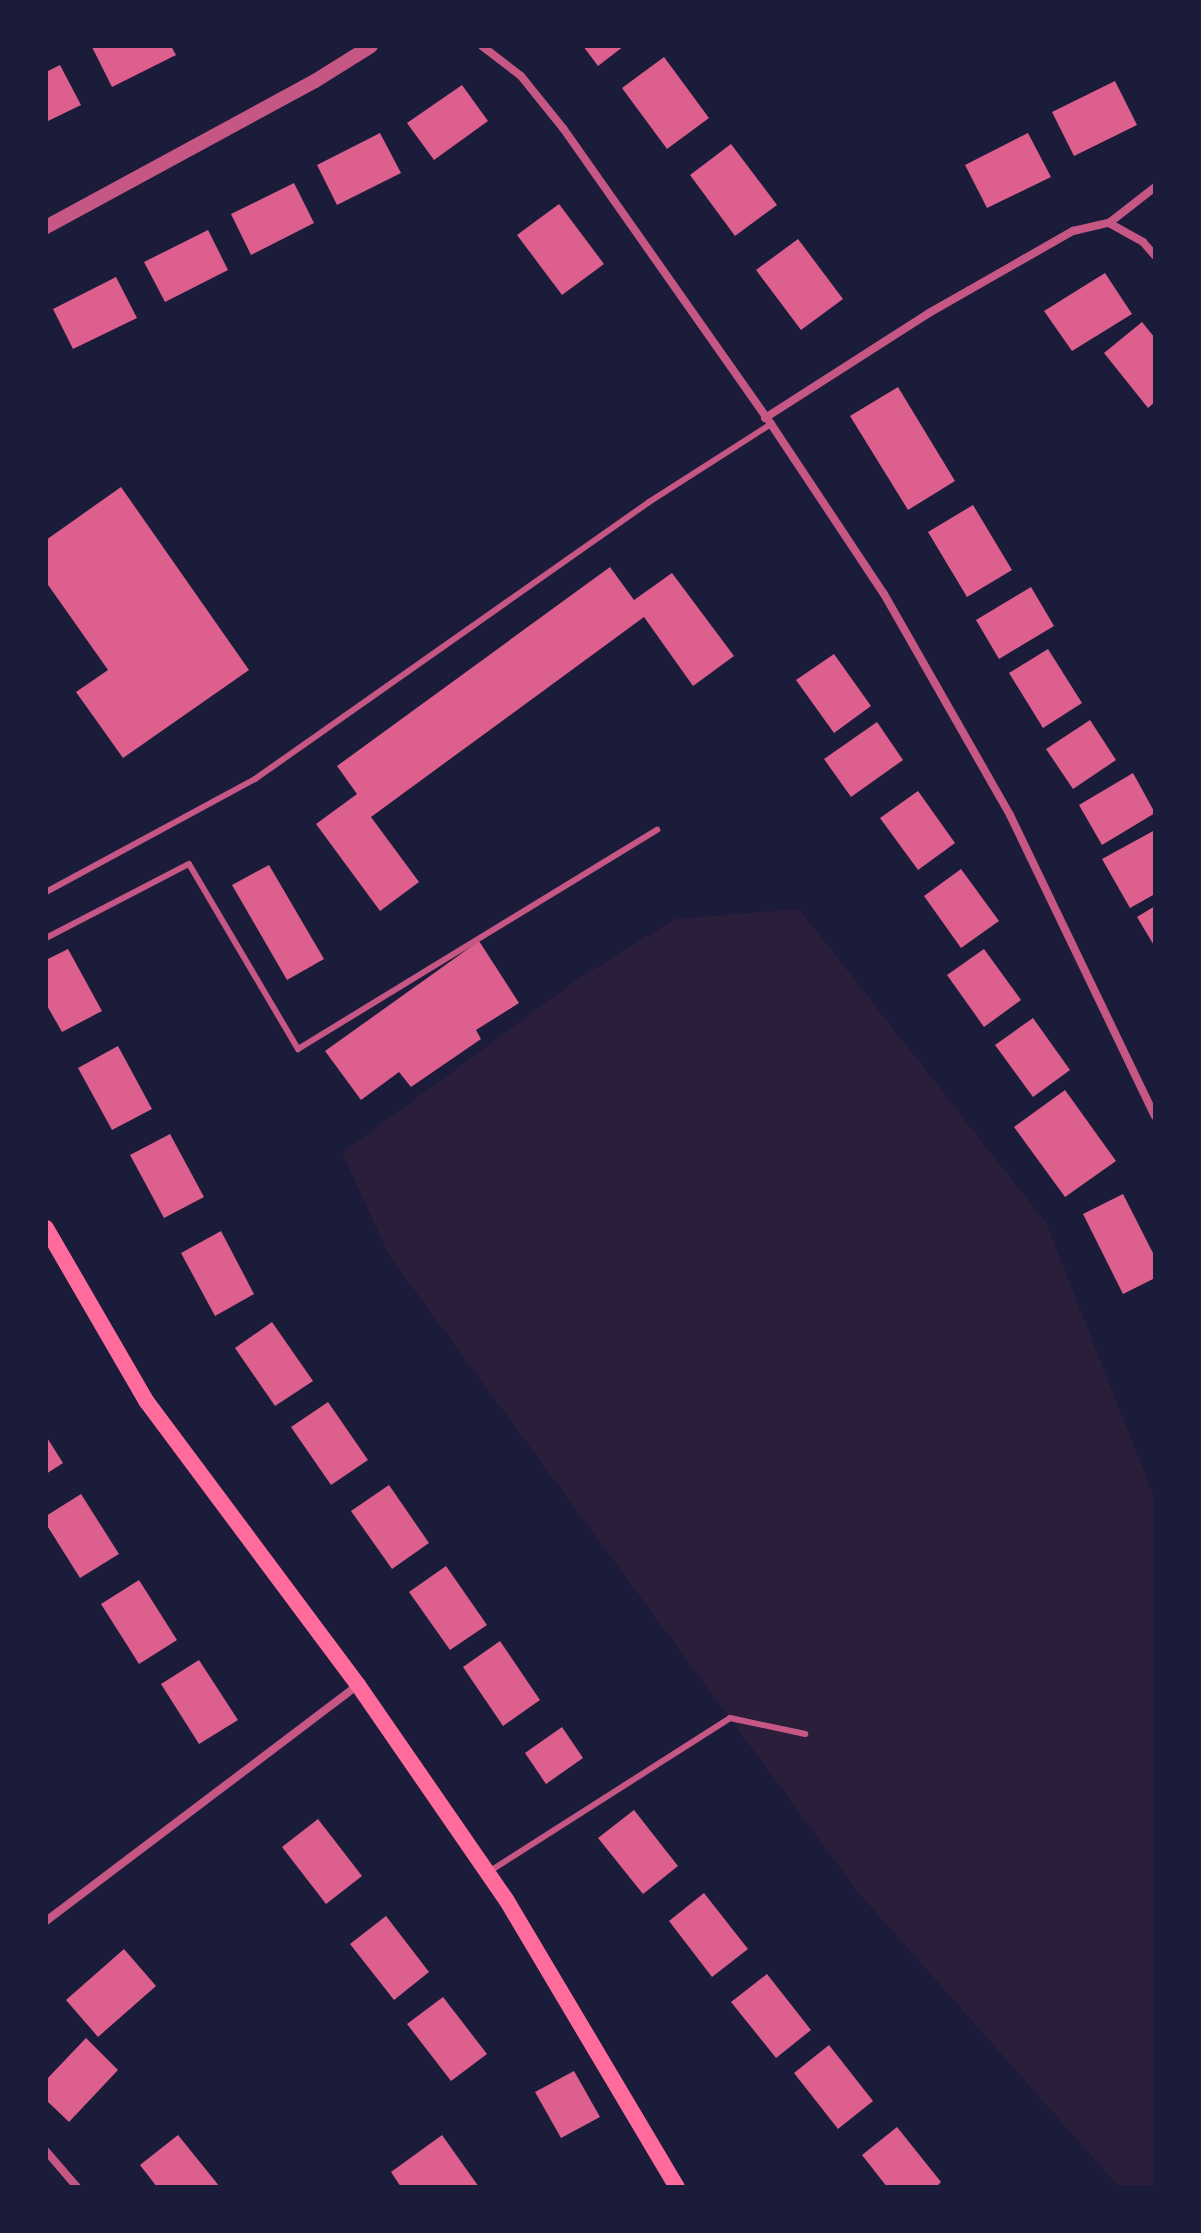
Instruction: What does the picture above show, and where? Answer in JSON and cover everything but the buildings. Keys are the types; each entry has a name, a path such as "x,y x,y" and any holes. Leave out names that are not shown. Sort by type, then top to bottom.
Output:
{"main road":[{"path":"46,1228 147,1402 358,1685 487,1873 677,2187"}],"street":[{"path":"46,227 315,81 371,46"},
{"path":"482,46 521,76 563,128 768,421 884,594 1010,815 1155,1116"},
{"path":"768,421 1015,261 1073,231 1109,223 1155,187"},
{"path":"1109,223 1143,242 1155,256"},
{"path":"46,1921 358,1685"},
{"path":"46,2151 77,2187"}],"lane":[{"path":"46,892 255,779 768,421"},
{"path":"46,938 189,864 298,1049 657,830"},
{"path":"487,1873 730,1718 805,1734"}],"shaded area":[{"path":"799,909 1046,1223 1155,1499 1155,2187 1119,2187 858,1892 390,1257 342,1153 578,979 675,919"}]}
